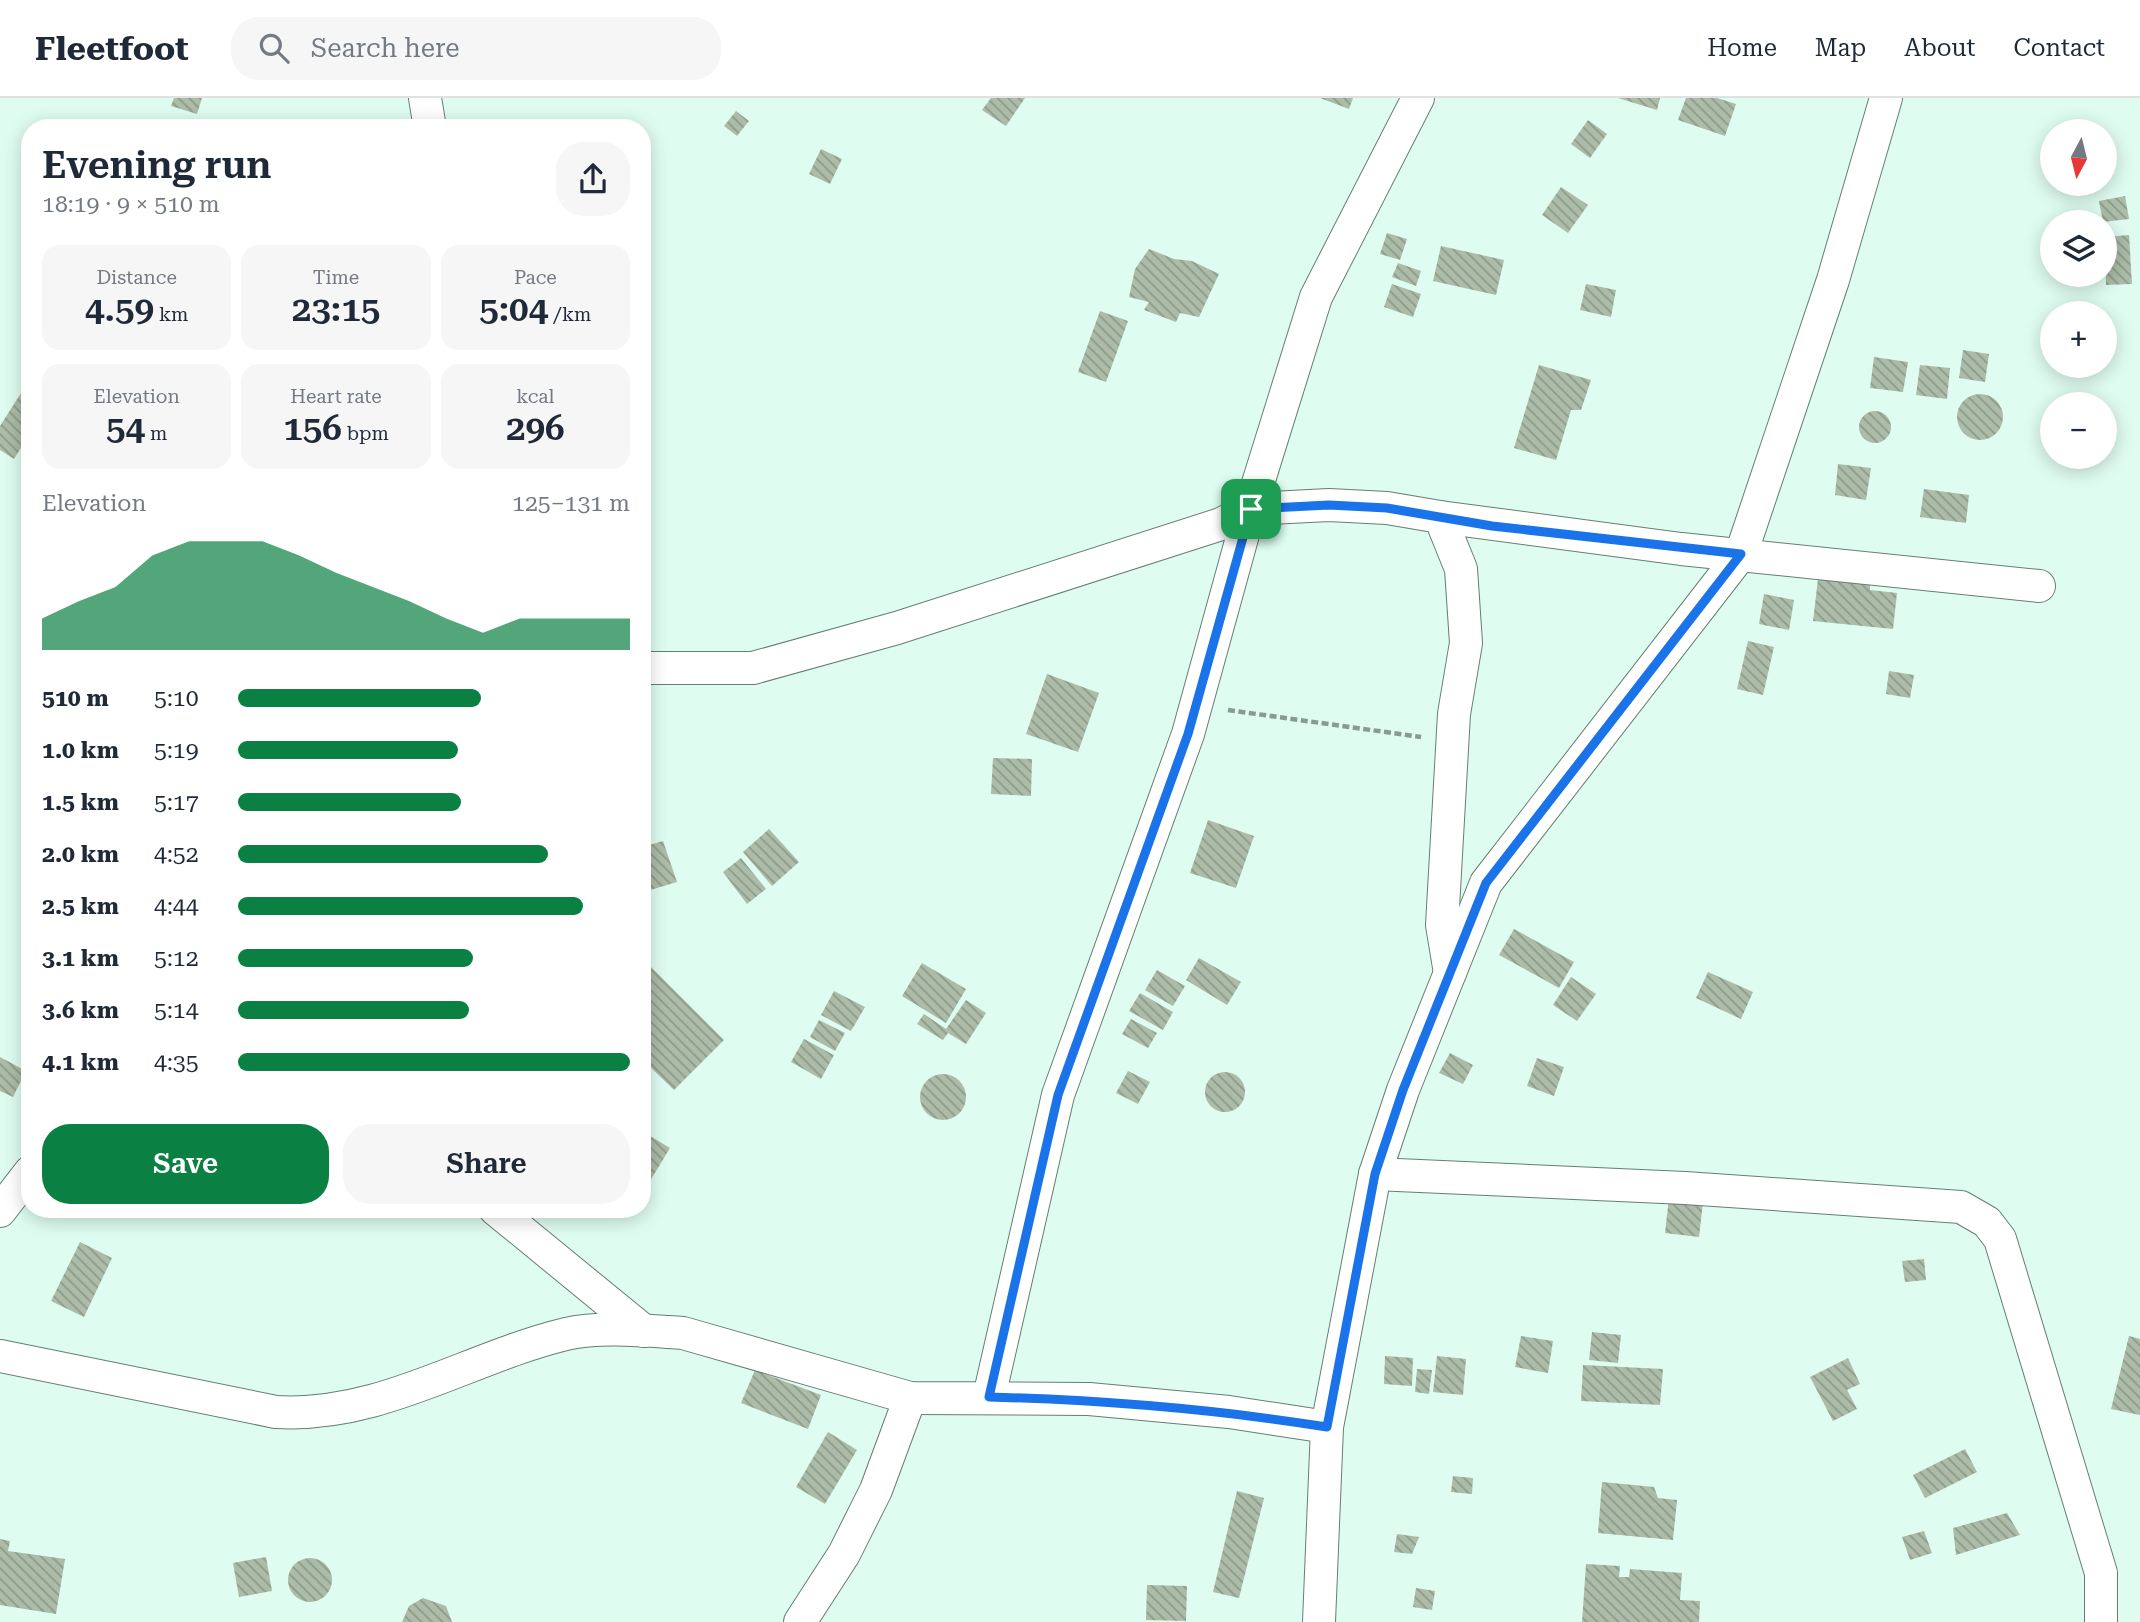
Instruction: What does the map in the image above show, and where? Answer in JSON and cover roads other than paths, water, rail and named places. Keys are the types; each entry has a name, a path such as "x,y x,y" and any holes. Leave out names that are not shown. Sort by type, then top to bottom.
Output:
{"street":[{"path":"425,98 428,119"},
{"path":"989,1397 1058,1095 1104,974 1143,853 1197,705 1251,509 1316,297 1418,98"},
{"path":"1319,1622 1327,1427 1375,1174 1403,1090 1486,883 1741,554 1833,280 1886,98"},
{"path":"651,668 753,668 962,607 1221,524 1251,509 1329,505 1387,508 1741,554 2039,586"},
{"path":"1440,517 1461,569 1466,643 1453,741 1442,925 1450,973"},
{"path":"1375,1174 1685,1188 1961,1207 1987,1222 2000,1240 2101,1573 2101,1622"},
{"path":"0,1211 21,1184"},
{"path":"506,1218 644,1331"},
{"path":"0,1356 276,1412 310,1414 414,1391 490,1357 569,1333 683,1333 910,1398 948,1401 989,1397 1090,1399 1229,1412 1327,1427"},
{"path":"800,1622 844,1554 876,1490 910,1398"}]}
